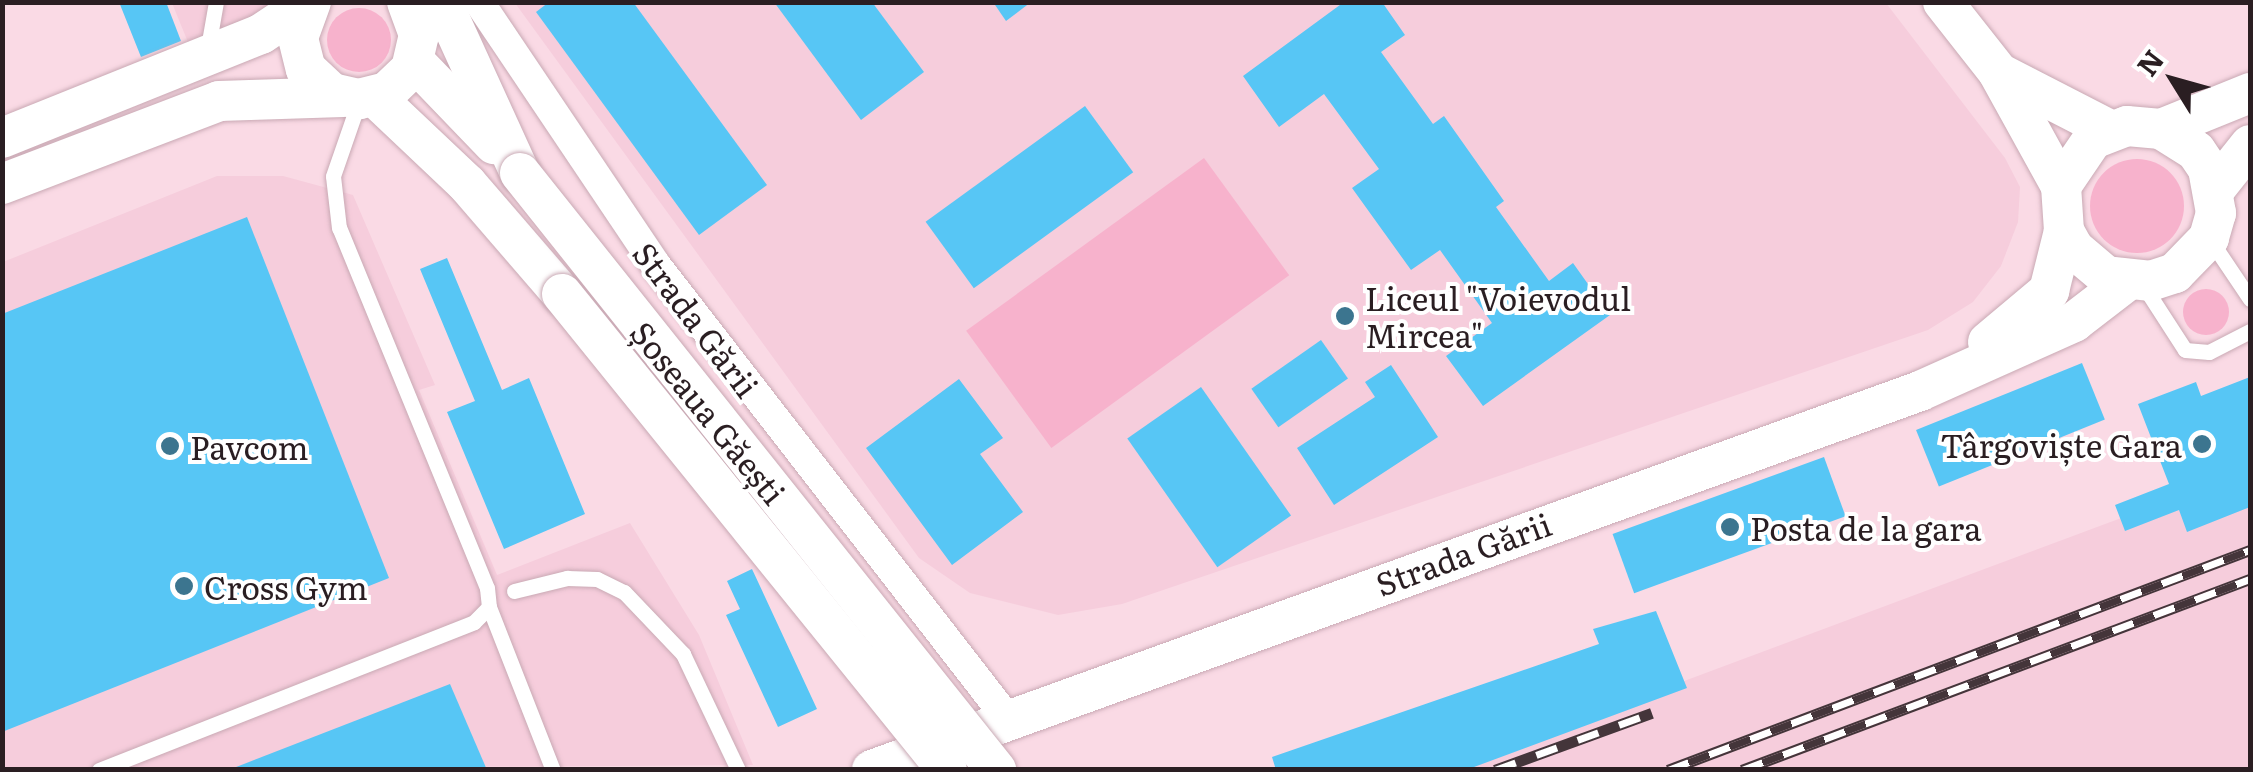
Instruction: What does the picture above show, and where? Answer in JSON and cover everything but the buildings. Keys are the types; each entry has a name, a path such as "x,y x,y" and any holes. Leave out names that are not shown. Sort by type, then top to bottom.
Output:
{"main road":[{"path":"2,138 272,28 310,2"},
{"name":"Șoseaua Găești","path":"310,2 298,34 301,58 316,82 359,98 488,206 947,770"},
{"path":"2,184 218,101 359,98 398,86 415,62 419,31 407,2"},
{"path":"442,2 520,173"},
{"path":"1943,2 1998,72 2062,186"},
{"name":"Șoseaua Găești","path":"415,62 520,173 996,770"},
{"path":"1998,72 2110,130 2161,129 2250,93"},
{"path":"2161,129 2196,151 2215,189"},
{"path":"2062,186 2079,152 2110,130"},
{"path":"2209,238 2215,189 2250,145"},
{"name":"Strada Gării","path":"1920,391 2049,292 2064,231 2062,186"},
{"path":"2064,231 2088,264 2133,282"},
{"name":"Strada Gării","path":"872,770 1920,391 2074,322 2133,282 2175,274 2209,238"}],"street":[{"name":"Strada Gării","path":"479,2 678,296 1007,718"}],"lane":[{"path":"207,56 216,2"},
{"path":"359,98 333,176 340,228 487,588 490,607 553,770"},
{"path":"2209,238 2250,300"},
{"path":"2133,282 2185,350 2210,352 2250,332"},
{"path":"514,590 567,578 598,579 624,592 683,654 738,770"},
{"path":"99,770 474,622 490,607"}],"shaded area":[{"path":"172,3 284,3 192,52"},
{"name":"Liceul \"Voievodul Mircea\"","path":"515,3 1886,3 2005,158 2020,187 2018,222 2001,266 1973,302 1928,330 1122,604 1058,615 970,593 919,558"},
{"path":"359,8 381,18 391,40 381,62 359,72 337,62 327,40 337,18"},
{"path":"1204,158 1289,275 1051,448 966,331"},
{"path":"2137,159 2155,163 2170,173 2180,188 2184,206 2180,224 2170,239 2155,249 2137,253 2119,249 2104,239 2094,224 2090,206 2094,188 2104,173 2119,163"},
{"path":"217,176 283,176 353,195 435,385 419,390 497,575 630,523 699,635 753,765 3,770 3,262"},
{"path":"2206,289 2222,296 2229,312 2222,328 2206,335 2190,328 2183,312 2190,296"},
{"path":"2250,470 2250,769 1448,769"}],"railway":[{"path":"1668,770 2250,550"},
{"path":"1742,770 2250,579"},
{"path":"1495,770 1652,713"}],"place":[{"name":"Liceul \"Voievodul Mircea\"","path":"1345,316"},
{"name":"Târgoviște Gara","path":"2202,444"},
{"name":"Pavcom","path":"170,446"},
{"name":"Posta de la gara","path":"1730,527"},
{"name":"Cross Gym","path":"184,586"}]}
